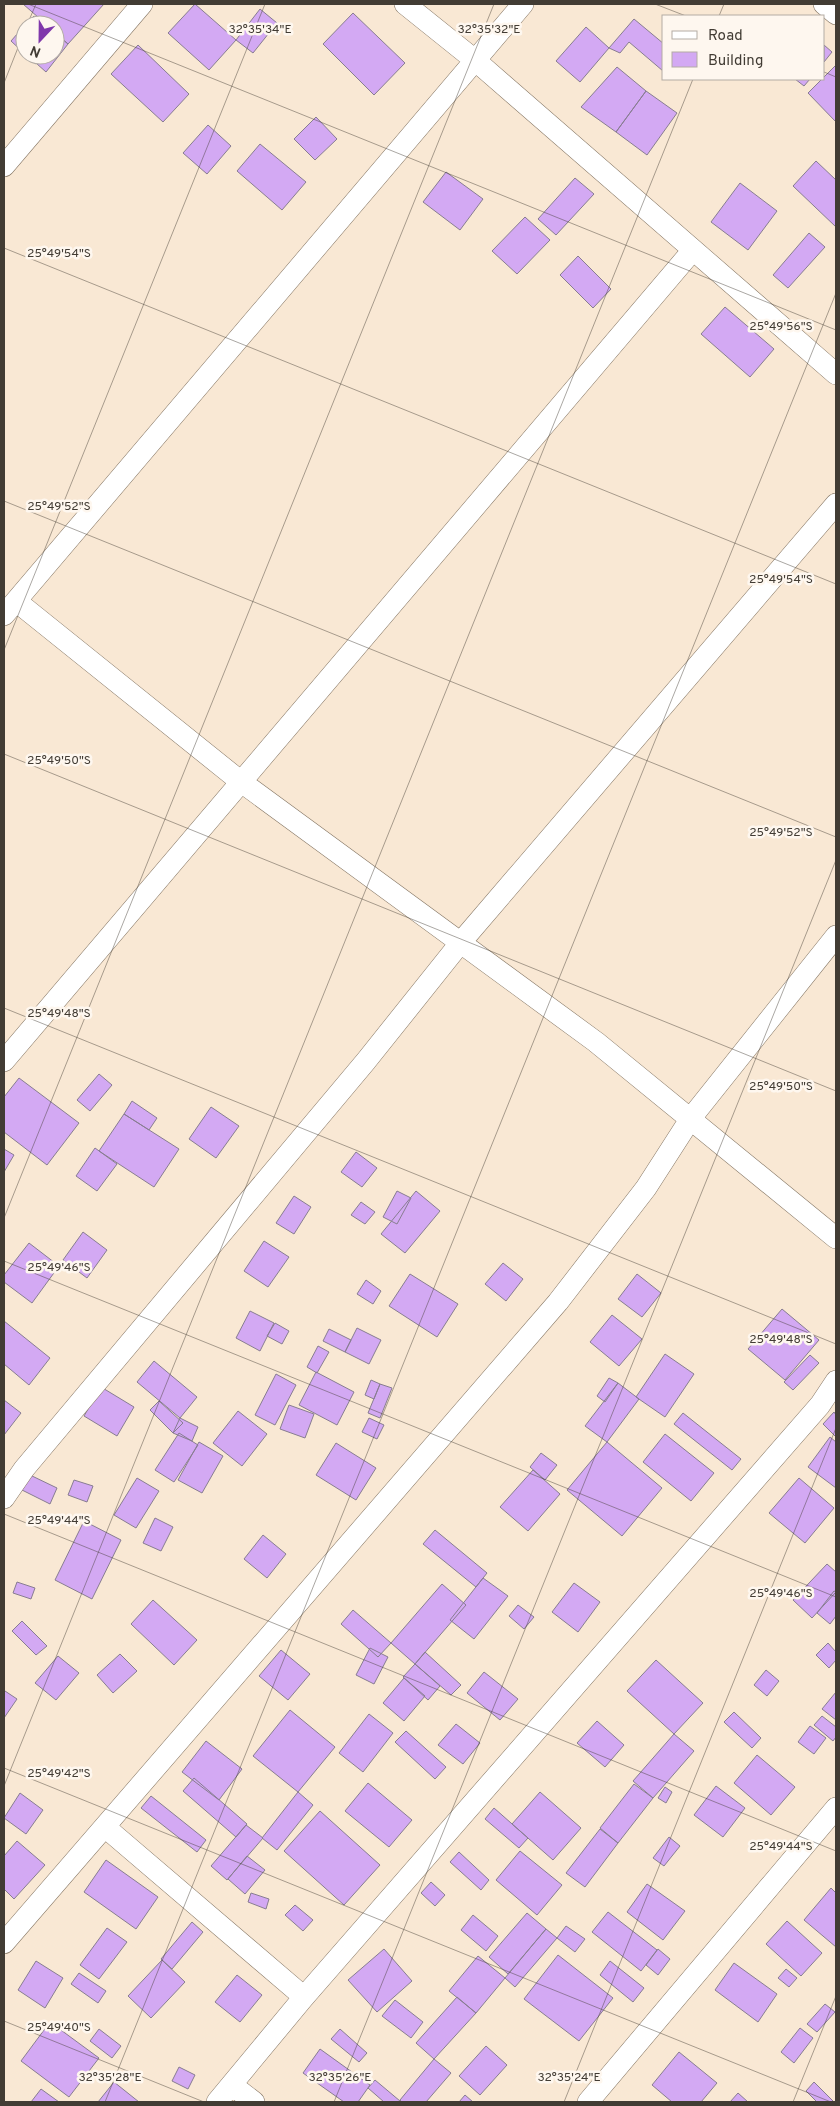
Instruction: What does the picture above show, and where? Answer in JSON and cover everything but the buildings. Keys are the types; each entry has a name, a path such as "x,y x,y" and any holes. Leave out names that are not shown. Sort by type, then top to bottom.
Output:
{"street":[{"path":"4,166 142,4"},
{"path":"405,4 476,62 836,374"},
{"path":"524,4 10,608 240,781 596,1042 836,1238"},
{"path":"824,4 836,14"},
{"path":"4,1061 692,250"},
{"path":"4,1498 24,1469 360,1068 461,942 836,504"},
{"path":"4,1943 558,1302 646,1188 691,1118 836,936"},
{"path":"217,2102 304,1997 820,1405 836,1381"},
{"path":"588,2102 836,1808"},
{"path":"105,1827 304,1997"},
{"path":"232,2085 254,2102"}]}
